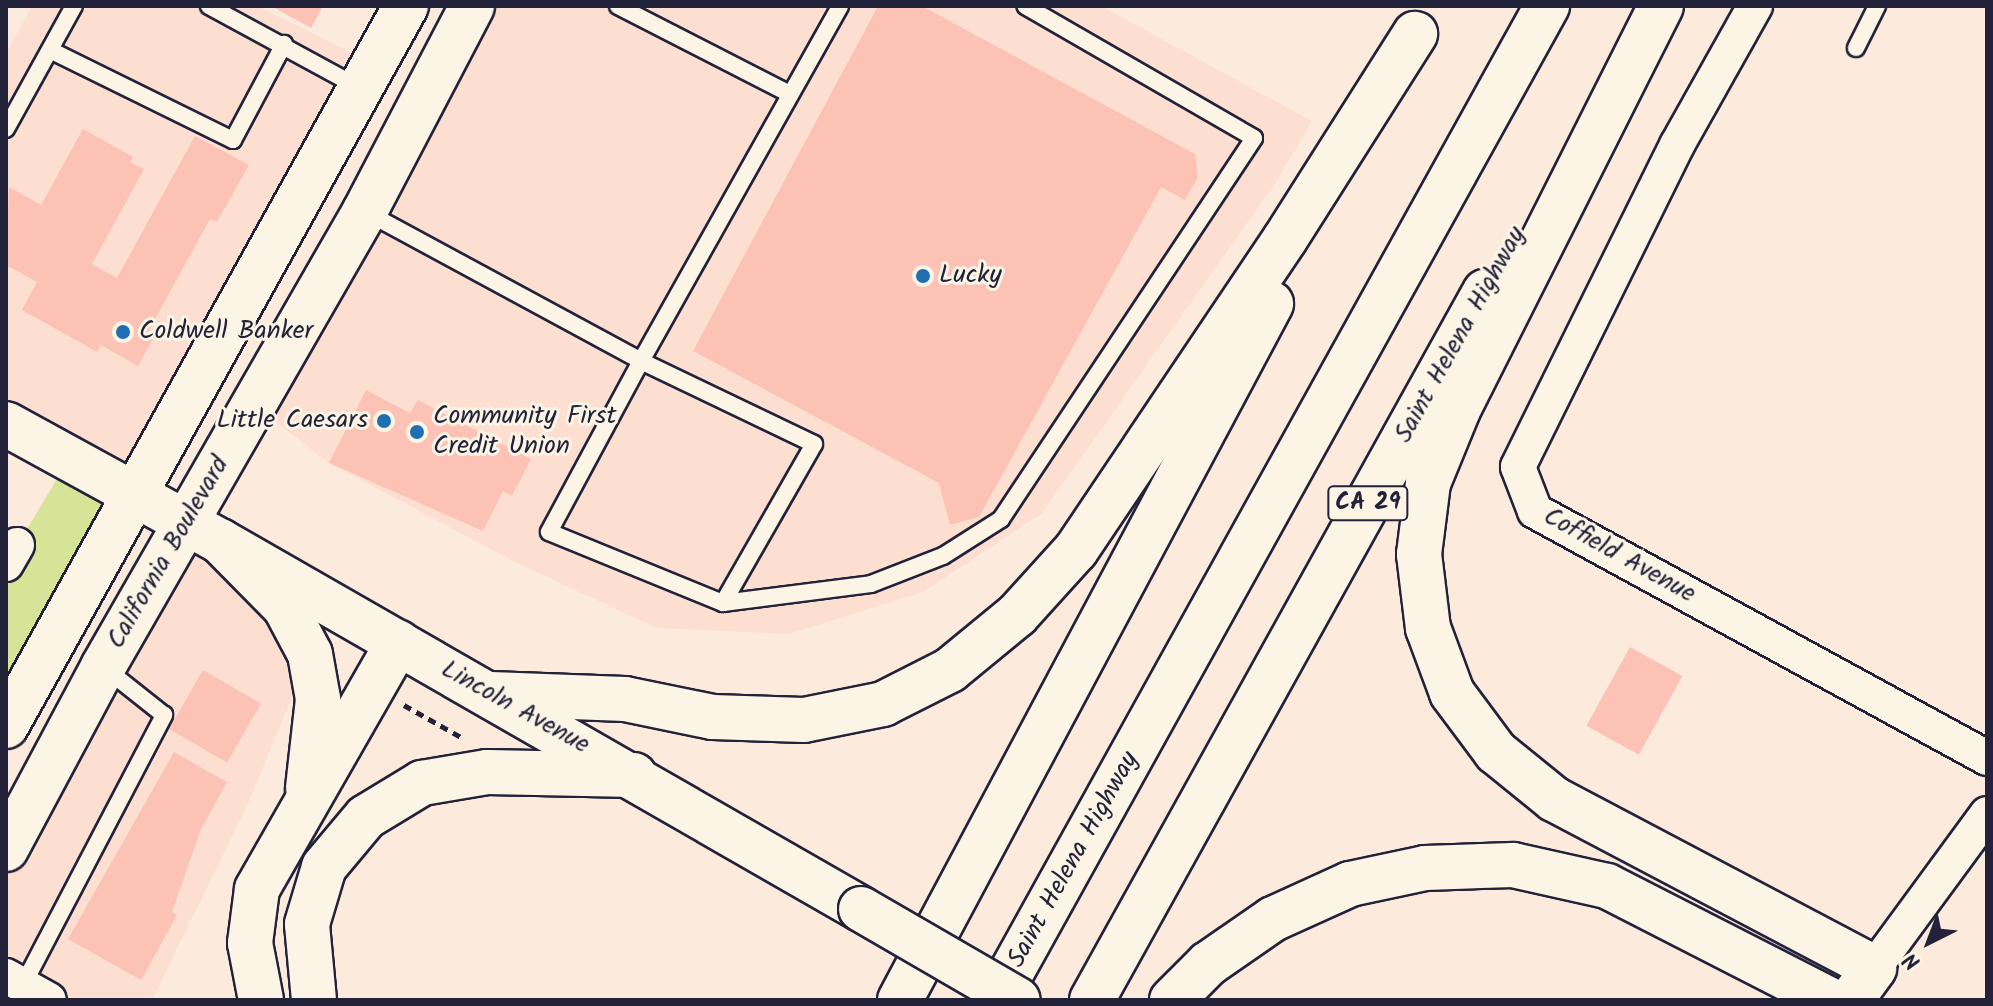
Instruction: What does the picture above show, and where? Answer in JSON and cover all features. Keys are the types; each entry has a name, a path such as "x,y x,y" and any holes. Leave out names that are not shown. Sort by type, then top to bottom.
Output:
{"main road":[{"path":"6,726 406,6"},
{"name":"California Boulevard","path":"6,849 103,667 203,532 472,6"},
{"name":"Saint Helena Highway","path":"996,1000 1547,6"},
{"name":"Saint Helena Highway","path":"1092,1000 1644,6"},
{"path":"1661,6 1458,410 1428,483 1419,554 1428,628 1452,693 1496,752 1554,799 1863,984"},
{"path":"491,694 625,699 713,717 804,720 883,704 950,670 1017,615 1076,550 1285,239 1423,20"},
{"path":"900,1000 1423,20"},
{"name":"Lincoln Avenue","path":"6,424 634,775 1018,1000"},
{"path":"203,532 285,607 310,654 318,699 308,794"},
{"path":"261,1000 250,943 257,889 308,794 398,643"},
{"path":"314,1000 307,924 324,867 366,817 422,783 487,772 634,775"},
{"path":"1172,1000 1208,964 1273,919 1350,884 1425,868 1513,865 1607,886 1830,1000"},
{"path":"1693,929 1760,983 1770,1000"}],"street":[{"name":"Coffield Avenue","path":"1755,6 1677,145 1518,467 1535,511 1987,758"},
{"path":"1863,984 1987,814"}],"lane":[{"path":"6,129 74,6"},
{"path":"209,6 359,87"},
{"path":"618,6 790,94"},
{"path":"840,6 549,532 723,603 871,584 943,556 1001,519 1254,138 1025,6"},
{"path":"1856,48 1877,6"},
{"path":"50,50 233,140 284,44"},
{"path":"365,211 641,361 814,444 723,603"},
{"path":"26,987 164,715 103,667"}],"path":[{"path":"397,701 467,740"}],"shaded area":[{"path":"32,6 257,6 373,63 135,498 6,424 6,54"},
{"path":"472,6 1101,6 1312,121 1274,185 1042,513 923,592 789,634 657,628 515,562 329,463 254,405"},
{"path":"185,523 310,654 247,806 152,1000 49,1000 6,976 6,849"}],"green space":[{"path":"69,459 135,498 6,726 6,564"}],"building":[{"path":"271,6 323,6 311,28"},
{"name":"Lucky","path":"878,6 922,6 1195,154 1198,177 1185,200 1161,187 979,517 950,525 939,483 693,351"},
{"path":"83,129 133,157 130,162 144,169 92,264 117,278 195,136 249,165 217,222 210,219 147,334 154,337 138,366 101,345 97,352 22,310 37,282 6,265 9,187 41,205"},
{"path":"366,390 410,413 418,400 531,459 512,496 503,491 483,531 329,463"},
{"path":"1630,647 1682,676 1639,755 1586,726"},
{"path":"203,670 261,704 227,762 169,729"},
{"path":"174,752 227,782 201,829 172,912 177,915 141,980 68,939"}],"place":[{"name":"Lucky","path":"923,276"},
{"name":"Coldwell Banker","path":"123,332"},
{"name":"Little Caesars","path":"384,421"},
{"name":"Community First Credit Union","path":"417,432"}]}
